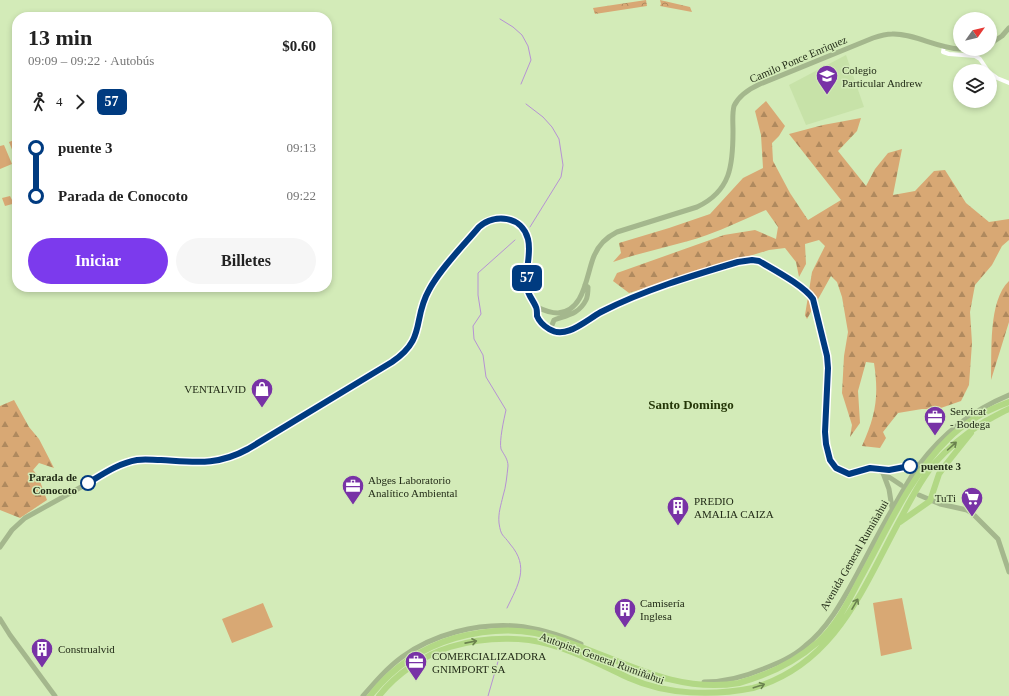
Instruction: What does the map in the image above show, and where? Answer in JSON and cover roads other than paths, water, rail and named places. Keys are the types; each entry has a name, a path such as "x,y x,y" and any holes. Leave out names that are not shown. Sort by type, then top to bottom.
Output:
{"highway":[{"name":"Autopista General Rumiñahui","path":"370,696 395,669 427,649 441,642 469,634 498,630 522,631 546,636 572,645 644,675 664,681 691,686 717,686 734,684 759,676 785,665 818,642 840,616 910,488 935,454 948,439 962,427 982,414 1009,402"},
{"name":"Autopista General Rumiñahui","path":"379,696 394,680 432,653 474,641 503,639 546,644 572,653 642,683 668,691 694,694 715,694 753,688 771,682 812,658 827,642 853,608 898,523 916,491 932,467 953,444 976,428 1009,409"},
{"path":"898,523 930,500 939,474 976,428"}],"main road":[{"path":"997,39 1009,28"},
{"name":"Camilo Ponce Enrìquez","path":"537,307 555,313 569,309 578,302 594,255 610,236 617,232 697,208 707,202 720,190 728,177 732,166 734,106 738,99 746,92 760,84 884,35 900,35 953,48"},
{"path":"0,547 12,530 25,518 121,465 138,460 213,461 233,457 392,362 405,352 412,342 417,331 425,297 431,286 479,227 487,222 500,218 509,219 518,224 526,233 529,244 526,282 530,297 537,307 540,321 550,330 556,332 564,332 628,299 648,291 738,262 752,260 759,261 808,294 814,302 827,356 826,444 830,460 836,468 849,474 865,468 889,470 920,464"},
{"path":"550,330 554,320 572,315 581,308 588,291 588,287 585,285"},
{"name":"Avenida General Rumiñahui","path":"363,696 385,672 412,650 441,637 475,628 516,626 549,632 645,671 681,680 713,682 723,681 758,671 780,662 798,652 811,642 825,626 844,598 892,509 920,464 941,439 986,406 1009,395"},
{"path":"892,509 889,483 892,479 893,473 900,468"},
{"path":"877,469 901,485"},
{"path":"883,473 889,489"},
{"path":"919,495 930,500 967,510 976,516 998,539 1009,572"},
{"path":"0,619 55,696"}],"street":[{"path":"944,46 943,52 949,54 975,56 983,64"},
{"path":"997,78 1009,83"}],"waterway":[{"path":"500,19 522,35 528,46 531,60 521,84"},
{"path":"526,104 543,117 552,127 559,139 563,165 561,177 530,227"},
{"path":"507,608 518,584 521,568 520,560 502,533 499,523 499,512 506,485 508,466 507,459 501,449 502,430 506,410 486,377 483,355 474,339 473,326 481,314 478,295 478,273 515,240"},
{"path":"488,696 499,658"}],"place":[{"name":"Colegio Particular Andrew","path":"827,96"},
{"name":"VENTALVID","path":"262,408"},
{"name":"Servicat - Bodega","path":"935,436"},
{"name":"puente 3","path":"910,466"},
{"name":"Parada de Conocoto","path":"88,483"},
{"name":"Abges Laboratorio Analítico Ambiental","path":"353,506"},
{"name":"TuTi","path":"972,518"},
{"name":"PREDIO AMALIA CAIZA","path":"678,526"},
{"name":"Camisería Inglesa","path":"625,628"},
{"name":"Construalvid","path":"42,668"},
{"name":"COMERCIALIZADORA GNIMPORT SA","path":"416,682"}],"district":[{"name":"Santo Domingo","path":"691,404"}]}
